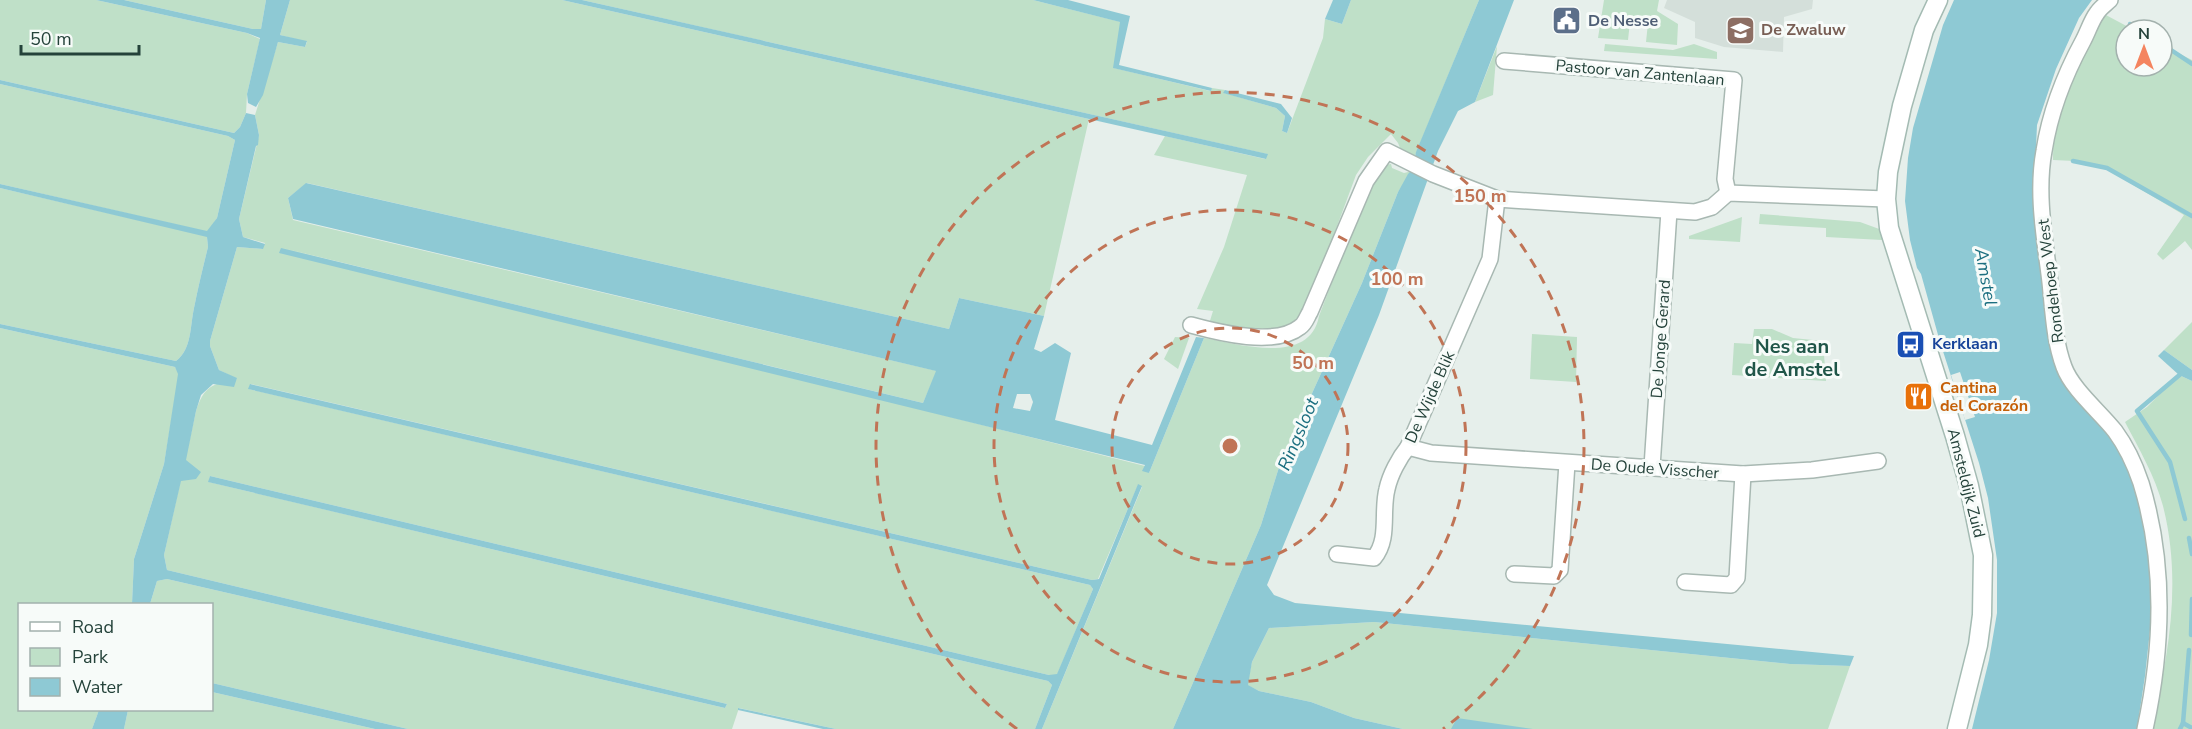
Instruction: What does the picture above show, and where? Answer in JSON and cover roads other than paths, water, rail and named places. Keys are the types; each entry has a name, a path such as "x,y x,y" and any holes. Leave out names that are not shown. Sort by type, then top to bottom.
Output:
{"street":[{"name":"Amsteldijk Zuid","path":"1938,0 1924,30 1902,106 1888,172 1886,199 1889,228 1969,486 1983,555 1982,615 1978,645 1957,729"},
{"name":"Rondehoep West","path":"2110,0 2097,13 2064,78 2052,114 2043,153 2042,189 2055,335 2064,369 2115,431 2129,453 2140,482 2154,535 2160,588 2160,624 2153,692 2145,729"},
{"name":"Pastoor van Zantenlaan","path":"1504,61 1734,80 1725,179 1728,193"},
{"path":"1191,325 1256,337 1280,337 1301,327 1310,312 1366,181 1387,151 1433,174 1497,199 1695,212 1712,207 1728,193 1886,199"},
{"name":"De Wijde Blik","path":"1337,554 1374,558 1382,548 1387,489 1401,456 1408,447 1490,259 1497,199"},
{"name":"De Jonge Gerard","path":"1652,467 1669,211"},
{"name":"De Oude Visscher","path":"1408,447 1431,453 1743,474 1812,470 1878,460"},
{"name":"De Oude Visscher","path":"1514,574 1554,576 1560,570 1567,463"},
{"name":"De Oude Visscher","path":"1685,582 1731,585 1737,578 1743,474"}],"water":[{"path":"96,0 124,0 261,29 266,0 290,0 280,35 307,41 305,47 278,42 263,95 256,107 248,103 247,94 260,38 247,33"},
{"path":"562,0 582,0 1268,154 1266,159"},
{"path":"1033,0 1068,0 1130,16 1119,65 1212,88 1211,91 1113,68 1120,22"},
{"path":"1333,0 1351,0 1342,24 1325,19"},
{"name":"Ringsloot","path":"1479,0 1514,0 1475,102 1458,111 1438,151 1379,315 1267,585 1274,595 1295,603 1854,656 1850,666 1790,664 1374,622 1269,628 1252,662 1248,685 1259,691 1311,702 1354,718 1403,729 1173,729 1261,525 1280,464 1362,283 1398,192 1412,170 1416,152"},
{"name":"Amstel","path":"1954,0 2092,0 2079,18 2056,69 2037,125 2035,171 2050,349 2060,372 2106,431 2129,467 2152,552 2152,612 2137,729 1972,729 1989,660 1997,613 1997,560 1988,498 1921,274 1917,268 1910,240 1905,201 1913,128 1943,25"},
{"path":"0,80 234,133 240,127 246,113 255,115 259,135 258,145 239,219 243,237 265,244 263,249 237,247 210,346 219,370 237,378 234,387 213,384 201,395 186,460 201,472 196,479 181,481 164,555 167,570 727,704 725,708 167,579 157,581 150,603 132,603 134,559 164,464 178,374 175,367 0,328 0,324 176,361 185,350 190,337 208,247 207,237 0,188 0,184 207,231 217,218 235,140 228,136 0,84"},
{"path":"1225,90 1281,104 1292,118 1287,133 1282,131 1285,116 1276,108 1223,93"},
{"path":"306,183 949,329 959,298 1044,316 1034,349 1041,352 1055,343 1071,353 1055,420 1152,445 1196,337 1204,338 1149,473 1142,471 1145,465 279,253 281,248 923,403 936,371 293,219 288,198","holes":["1017,394 1030,394 1033,402 1030,411 1013,408"]},
{"path":"2164,350 2192,370 2192,381 2179,375 2158,356"},
{"path":"250,384 1092,580 1099,579 1138,484 1142,486 1042,729 1035,729 1052,685 1048,681 208,482 210,476 1049,675 1057,674 1093,589 1090,585 248,389"},
{"path":"213,683 408,729 375,729 213,692"},
{"path":"738,708 836,729 823,729 738,710"},
{"path":"99,711 128,711 124,729 92,729"},
{"path":"1457,718 1533,729 1451,729"}],"waterway":[{"path":"2174,52 2192,64"},
{"path":"2073,161 2107,168 2192,216"},
{"path":"2183,372 2137,411 2170,462 2185,519"},
{"path":"2189,538 2192,554"},
{"path":"2191,635 2192,599"},
{"path":"2183,723 2189,650"},
{"path":"2180,729 2183,723 2192,728"}],"place":[{"name":"De Nesse","path":"1567,21"},
{"name":"De Zwaluw","path":"1740,30"},
{"name":"Kerklaan","path":"1911,344"},
{"name":"Cantina del Corazón","path":"1919,397"}],"district":[{"name":"Nes aan de Amstel","path":"1792,358"}]}
